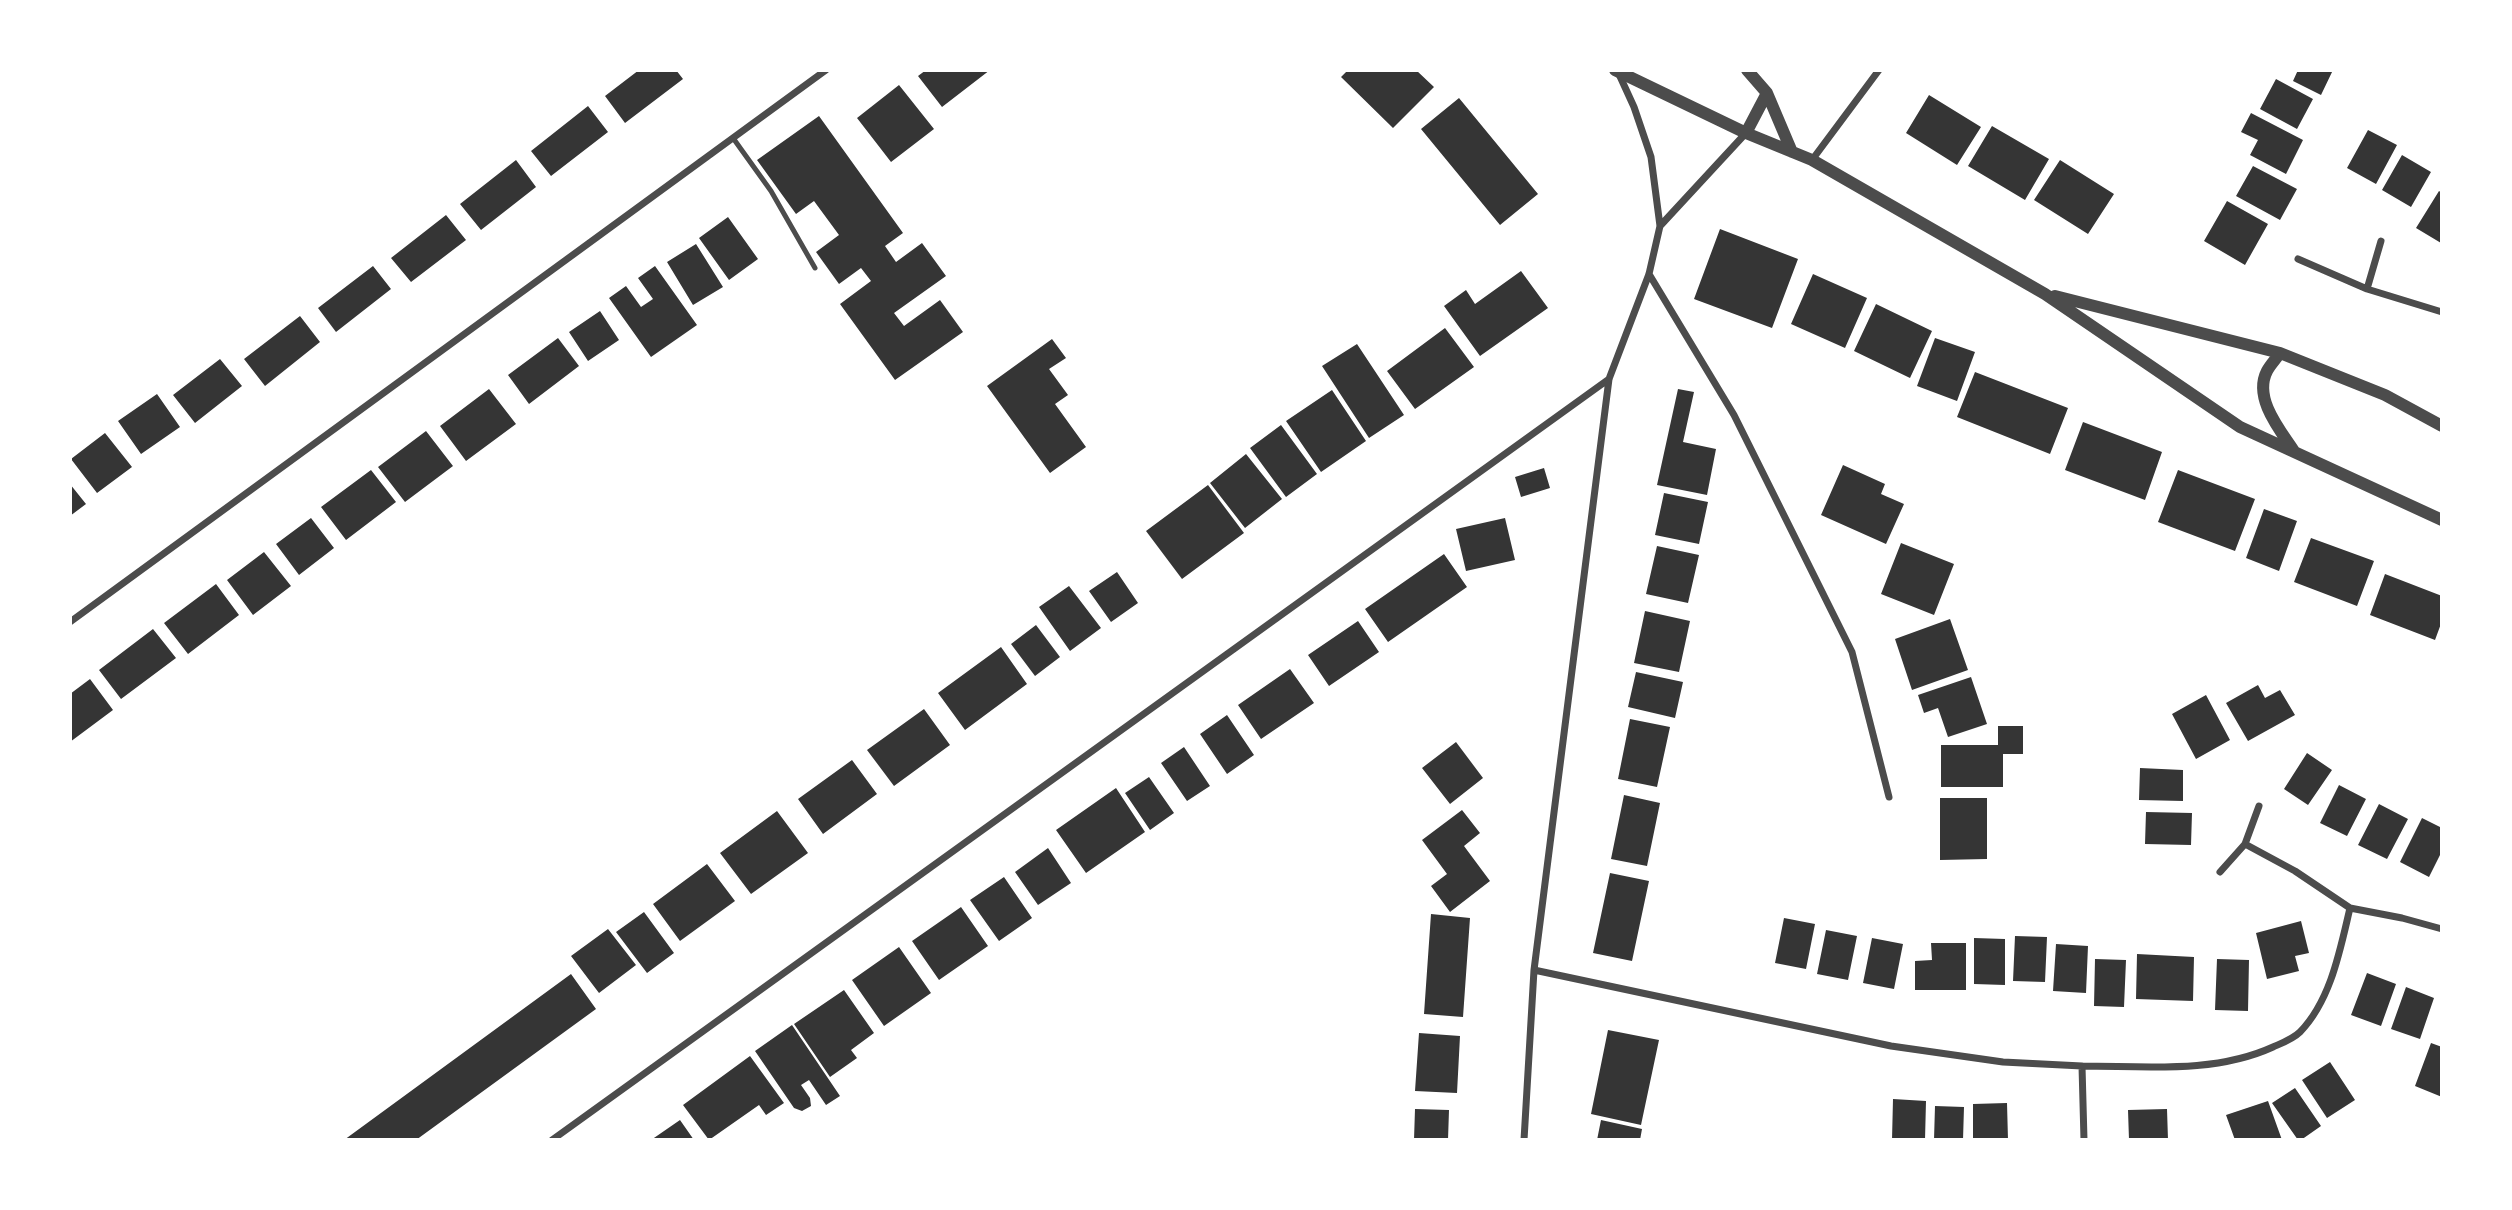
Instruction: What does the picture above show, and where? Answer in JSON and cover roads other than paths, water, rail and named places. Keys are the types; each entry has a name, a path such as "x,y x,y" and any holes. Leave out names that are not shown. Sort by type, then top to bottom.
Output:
{"street":[{"path":"70,622 826,70"},
{"path":"1747,70 1767,93 1791,152"},
{"path":"1812,160 1880,70"},
{"path":"1617,71 1746,133 1812,160 2045,294 2240,427 2442,520"},
{"path":"1524,1140 1534,970 1609,379 1649,274 1660,226 1651,157 1634,107 1617,71"},
{"path":"1660,226 1746,133 1767,93"},
{"path":"2367,289 2381,241"},
{"path":"2298,259 2367,289 2442,312"},
{"path":"1649,274 1734,415 1852,652 1889,797"},
{"path":"2045,294 2280,353 2385,396 2442,426"},
{"path":"2280,353 2266,372 2264,391 2271,416 2294,452"},
{"path":"552,1140 1609,379"},
{"path":"2220,872 2245,844 2259,806"},
{"path":"2245,844 2295,871 2350,908 2442,929"},
{"path":"1534,970 1891,1046 2003,1062 2082,1066 2222,1063 2252,1057 2300,1033 2317,1010 2336,964 2350,908"},
{"path":"2082,1066 2084,1140"}],"lane":[{"path":"733,138 771,191 816,268"}]}
